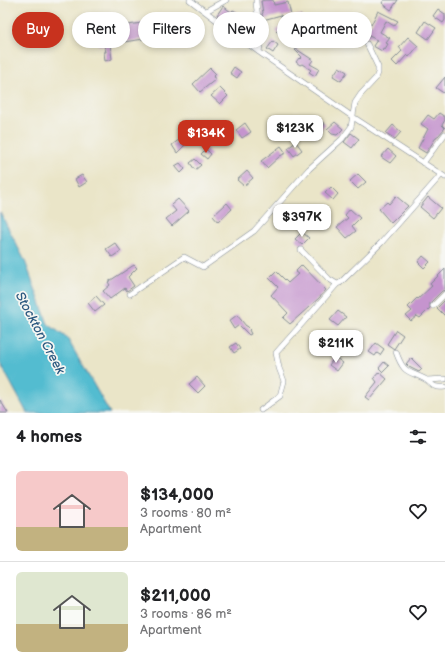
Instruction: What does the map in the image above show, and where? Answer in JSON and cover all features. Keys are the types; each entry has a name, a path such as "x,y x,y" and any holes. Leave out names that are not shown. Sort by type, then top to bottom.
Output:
{"street":[{"path":"190,0 259,52 353,117 443,176 410,208 381,243 343,281 337,284 276,352 279,368 284,381 280,396 261,410"},
{"path":"206,11 226,0"},
{"path":"256,0 261,39 259,52"},
{"path":"130,294 184,257 203,267 254,231 309,169 342,139 351,127 355,103 376,78 378,73 378,67 369,48"},
{"path":"423,163 445,134"},
{"path":"301,250 329,279 337,284"},
{"path":"433,306 445,294"},
{"path":"396,352 400,363 408,373 427,380 445,379"},
{"path":"427,380 433,386 445,388"}],"water":[{"name":"Stockton Creek","path":"0,212 25,261 48,324 67,338 110,413 27,413 0,363"}],"building":[{"path":"273,0 274,5 288,2 290,12 277,12 277,16 269,18 269,12 263,12 261,1"},
{"path":"384,0 398,0 391,10 382,3"},
{"path":"223,6 231,12 219,12"},
{"path":"438,9 445,14 445,20 443,23 433,16"},
{"path":"378,11 398,21 394,26 386,21 380,32 390,38 386,43 388,44 385,49 383,48 382,51 373,46 377,40 372,38 372,23"},
{"path":"425,21 436,28 428,39 418,32"},
{"path":"138,24 138,40 130,41 130,25"},
{"path":"408,37 418,46 409,57 407,55 397,66 392,61 402,51 399,47"},
{"path":"273,41 277,44 273,53 267,49"},
{"path":"105,48 111,48 112,59 105,61 104,52 106,52"},
{"path":"296,49 313,60 310,64 319,69 315,76 309,72 311,70 296,62 302,57 295,50"},
{"path":"234,67 241,72 237,78 230,73"},
{"path":"339,67 347,72 341,81 333,76"},
{"path":"210,68 216,74 213,77 216,79 200,92 193,84"},
{"path":"445,77 445,94 436,88"},
{"path":"220,88 228,96 220,104 211,96"},
{"path":"439,113 445,117 442,125 445,128 437,136 426,153 418,148 428,129 421,124 428,115 434,119"},
{"path":"313,116 325,124 318,133 307,125"},
{"path":"335,122 343,129 337,135 332,134 327,129"},
{"path":"245,123 251,132 242,138 236,130"},
{"path":"393,125 401,132 395,139 386,133"},
{"path":"195,130 199,135 188,143 182,138"},
{"path":"351,133 359,139 352,148 344,142"},
{"path":"180,139 185,145 177,153 172,145"},
{"path":"296,142 302,150 294,156 288,148"},
{"path":"281,146 286,153 280,156 267,168 261,161"},
{"path":"206,149 211,154 207,159 201,154"},
{"path":"388,149 396,156 390,163 381,157"},
{"path":"195,159 201,165 195,170 190,163"},
{"path":"180,163 185,169 181,173 175,166"},
{"path":"247,171 253,178 244,186 237,180"},
{"path":"358,174 366,182 358,189 350,181"},
{"path":"82,175 87,182 79,187 75,179"},
{"path":"331,187 338,194 333,200 325,193"},
{"path":"396,196 408,206 391,223 379,209 387,202 389,204"},
{"path":"428,197 441,208 433,218 420,207"},
{"path":"178,199 189,211 172,226 166,219 176,211 171,205"},
{"path":"227,203 232,209 218,222 213,216"},
{"path":"350,209 360,218 352,226 356,231 347,238 337,227 348,218 345,215"},
{"path":"304,213 312,220 305,229 296,222"},
{"path":"302,232 309,238 302,245 295,239"},
{"path":"115,243 121,251 112,257 106,249"},
{"path":"423,256 430,262 424,268 418,262"},
{"path":"134,265 137,268 128,277 134,286 127,291 125,288 110,299 103,291 110,285 108,282"},
{"path":"302,265 326,290 290,324 283,318 288,313 271,295 278,287 269,278 276,271 288,283 298,274 295,272"},
{"path":"445,269 445,290 442,291 430,303 430,308 420,318 417,316 411,321 406,316 412,311 408,307 432,286 430,284"},
{"path":"96,296 104,305 95,312 88,303"},
{"path":"445,300 445,316 437,308"},
{"path":"338,311 346,317 338,326 330,320"},
{"path":"237,315 250,329 251,334 249,335 239,325 234,329 229,321"},
{"path":"396,330 403,335 394,349 387,344"},
{"path":"236,343 240,349 234,353 230,347"},
{"path":"376,343 384,349 380,355 377,353 375,356 369,352"},
{"path":"335,357 343,363 337,371 329,365"},
{"path":"411,358 422,369 419,372 406,364"},
{"path":"384,362 389,366 383,372 379,368"},
{"path":"379,372 387,379 369,400 365,397 377,382 374,378"},
{"path":"197,377 205,386 198,393 189,384"},
{"path":"0,400 8,413 0,413"}]}
